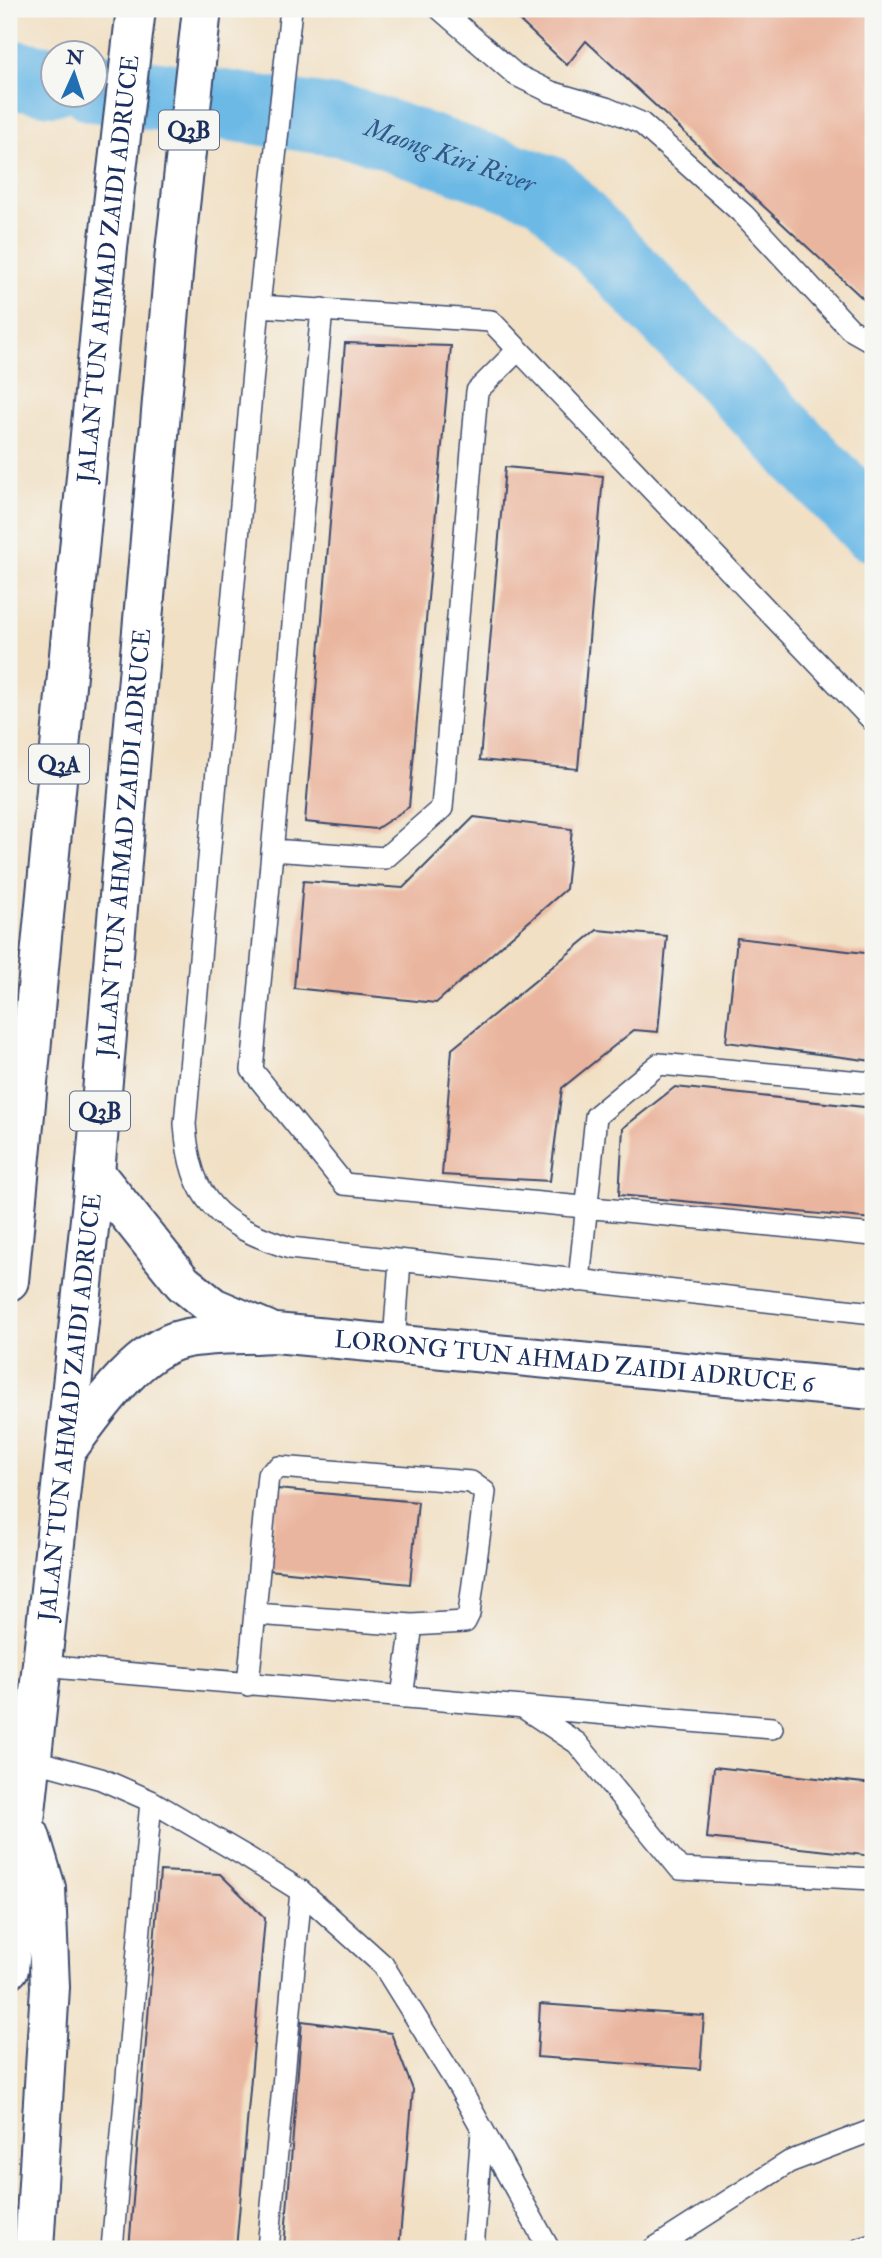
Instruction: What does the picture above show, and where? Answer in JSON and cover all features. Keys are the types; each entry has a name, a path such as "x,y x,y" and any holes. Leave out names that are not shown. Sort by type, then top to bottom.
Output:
{"main road":[{"name":"JALAN TUN AHMAD ZAIDI ADRUCE","path":"9,1281 108,247 136,9"},
{"name":"JALAN TUN AHMAD ZAIDI ADRUCE","path":"9,1969 95,1173 176,251 202,9"},
{"name":"LORONG TUN AHMAD ZAIDI ADRUCE 6","path":"95,1173 183,1283 213,1307 275,1333"},
{"name":"LORONG TUN AHMAD ZAIDI ADRUCE 6","path":"66,1451 117,1384 147,1358 180,1340 275,1333 394,1342 873,1390"},
{"path":"25,1820 46,1888 50,1987 34,2249"}],"lane":[{"path":"440,9 516,75 551,92 606,108 641,123 744,215 850,329 873,342"},
{"path":"290,13 259,306 185,1124 187,1157 197,1186 221,1214 248,1235 290,1248 873,1313"},
{"path":"259,306 491,321 873,721"},
{"path":"322,309 251,1070 344,1184 873,1235"},
{"path":"272,850 386,858 442,808 477,391 518,351"},
{"path":"579,1282 596,1116 659,1064 873,1083"},
{"path":"394,1342 400,1261"},
{"path":"248,1685 268,1475 272,1470 292,1468 479,1485 485,1492 469,1614 465,1622 412,1625 255,1614"},
{"path":"402,1697 412,1625"},
{"path":"41,1666 772,1728"},
{"path":"522,1706 577,1743 680,1869 873,1879"},
{"path":"32,1760 101,1779 151,1801 301,1891 383,1965 482,2130 549,2249"},
{"path":"112,2249 151,1801"},
{"path":"268,2249 301,1891"},
{"path":"473,2249 482,2130"},
{"path":"653,2249 683,2241 789,2162 873,2130"},
{"path":"860,2249 873,2245"}],"building":[{"path":"507,9 873,9 873,308 586,41 567,65"},
{"path":"345,343 451,346 409,807 376,829 305,822"},
{"path":"505,467 603,476 578,769 480,760"},
{"path":"474,817 572,829 566,889 436,1003 294,988 303,881 403,888"},
{"path":"597,930 667,936 658,1032 634,1030 562,1088 550,1181 442,1175 452,1049"},
{"path":"737,938 873,954 873,1061 726,1042"},
{"path":"675,1087 873,1108 873,1219 619,1195 623,1128"},
{"path":"277,1489 418,1502 410,1584 269,1570"},
{"path":"714,1767 873,1784 873,1856 707,1838"},
{"path":"160,1871 220,1874 265,1918 236,2249 129,2249"},
{"path":"540,2004 704,2016 700,2069 537,2057"},
{"path":"302,2021 391,2033 413,2090 399,2249 284,2249"}],"waterway":[{"name":"Maong Kiri River","path":"9,74 38,79"},
{"name":"Maong Kiri River","path":"108,89 357,124 548,190 873,527"}]}
